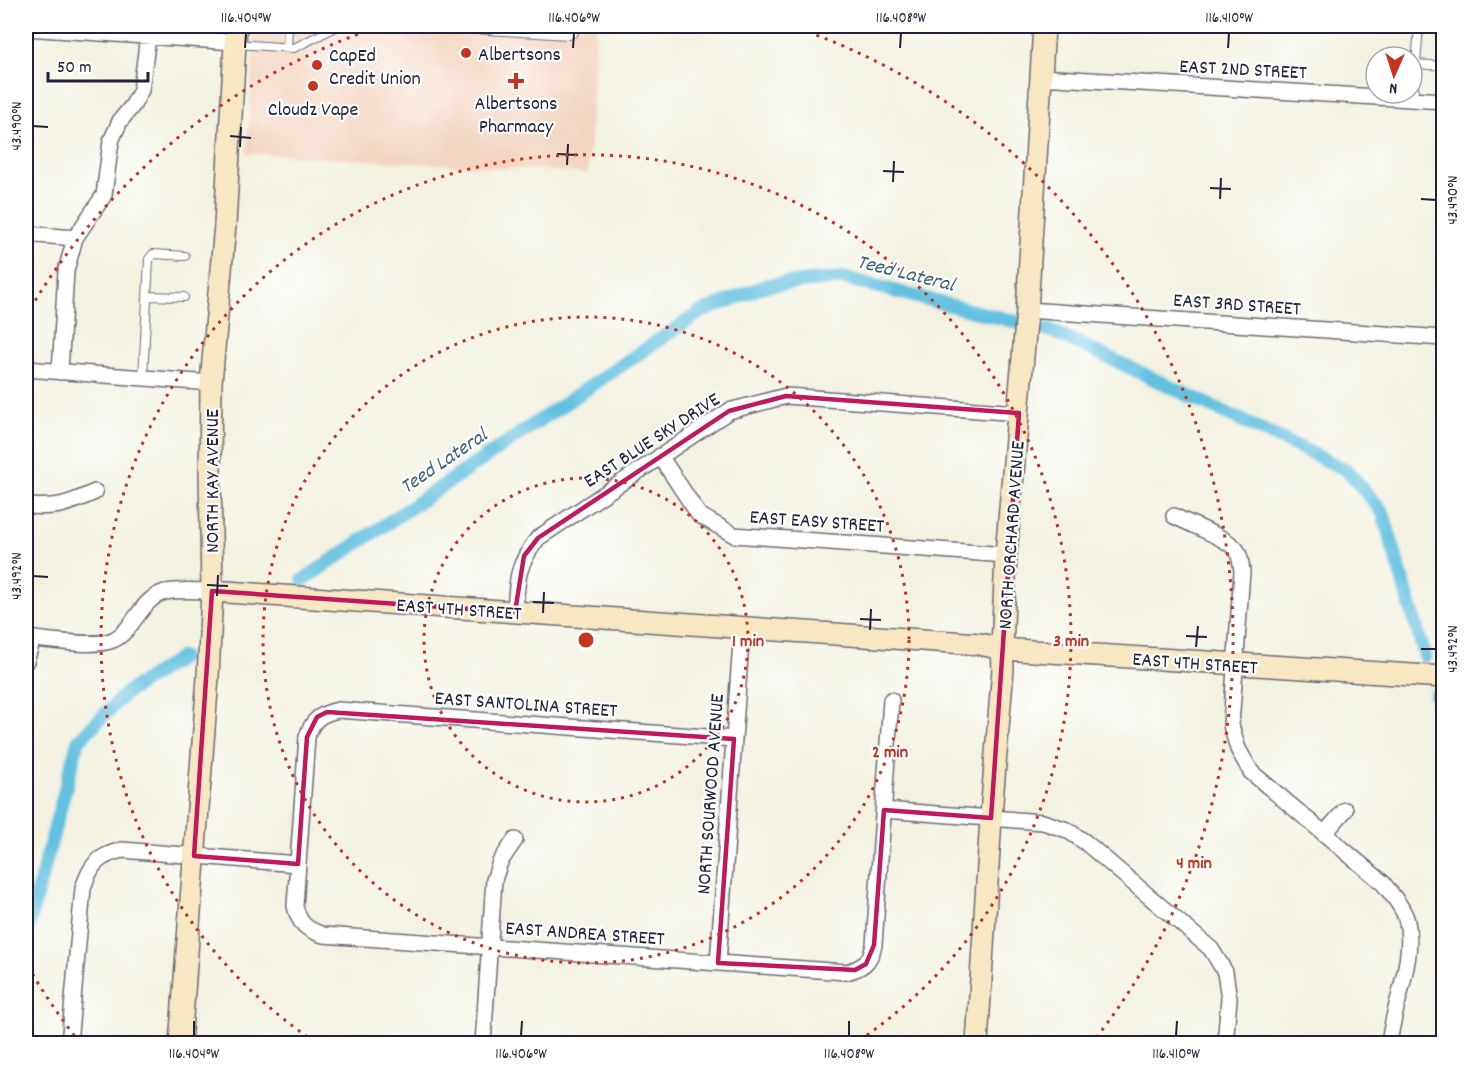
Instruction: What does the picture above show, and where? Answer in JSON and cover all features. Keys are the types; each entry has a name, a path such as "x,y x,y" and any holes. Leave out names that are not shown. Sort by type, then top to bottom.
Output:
{"street":[{"name":"NORTH ORCHARD AVENUE","path":"977,1044 1003,668 1006,555 1027,319 1044,26"},
{"path":"26,28 148,36 235,37"},
{"path":"60,372 66,271 75,238 104,195 111,141 120,121 141,90 148,36"},
{"name":"NORTH KAY AVENUE","path":"180,1044 208,677 212,591 211,383 225,225 235,37"},
{"name":"EAST 2ND STREET","path":"1040,76 1364,96"},
{"name":"EAST 2ND STREET","path":"1424,100 1443,101"},
{"path":"26,234 75,238"},
{"name":"EAST 3RD STREET","path":"1027,319 1443,338"},
{"path":"26,369 211,383"},
{"name":"EAST BLUE SKY DRIVE","path":"515,612 517,581 524,556 538,538 729,411 786,396 1019,413"},
{"name":"EAST EASY STREET","path":"660,456 699,514 734,535 1006,555"},
{"path":"26,506 51,508 66,505 95,492"},
{"path":"1174,516 1227,542 1236,549 1241,559 1237,665 1233,678 1231,725 1238,750 1251,772 1383,884 1396,898 1406,917 1409,936 1407,956 1389,1044"},
{"name":"EAST 4TH STREET","path":"29,639 94,643 111,641 124,634 143,607 164,592 212,591 980,644 1002,648 1237,665 1443,677"},
{"name":"NORTH SOURWOOD AVENUE","path":"718,963 742,628"},
{"path":"26,661 29,639"},
{"path":"891,700 884,810 1043,822 1067,830 1085,842 1211,949 1225,972 1229,999 1225,1044"},
{"name":"EAST SANTOLINA STREET","path":"298,864 307,737 310,726 317,717 327,712 338,710 734,739"},
{"name":"EAST ANDREA STREET","path":"298,864 295,906 302,925 323,935 846,972 866,964 872,955 884,810"},
{"path":"1324,834 1345,810"},
{"path":"483,1044 496,871 500,861 515,840"},
{"path":"69,1044 83,888 87,874 94,863 107,854 122,850 298,864"}],"lane":[{"path":"287,47 288,26"},
{"path":"235,37 294,48 325,29 338,26"},
{"path":"421,26 529,29 569,34 574,32 577,26"},
{"path":"1418,45 1419,26"},
{"path":"1424,65 1443,66"},
{"path":"143,378 149,259 153,254 184,256"},
{"path":"147,296 184,297"}],"highlighted area":[{"path":"786,396 1019,413 991,818 884,810 874,945 866,964 855,970 718,963 734,739 327,712 317,717 307,737 298,864 194,856 212,591 515,612 524,556 538,538 729,411"}],"shaded area":[{"path":"254,26 597,26 588,173 247,153"}],"waterway":[{"name":"Teed Lateral","path":"303,580 699,313 767,285 843,278 1052,331 1347,470 1383,513 1425,656"},
{"name":"Teed Lateral","path":"26,935 78,741 126,693 182,657"},
{"name":"Teed Lateral","path":"1436,695 1444,719"}],"place":[{"name":"Albertsons","path":"466,53"},
{"name":"CapEd Credit Union","path":"317,65"},
{"name":"Albertsons Pharmacy","path":"516,81"},
{"name":"Cloudz Vape","path":"313,86"}]}
